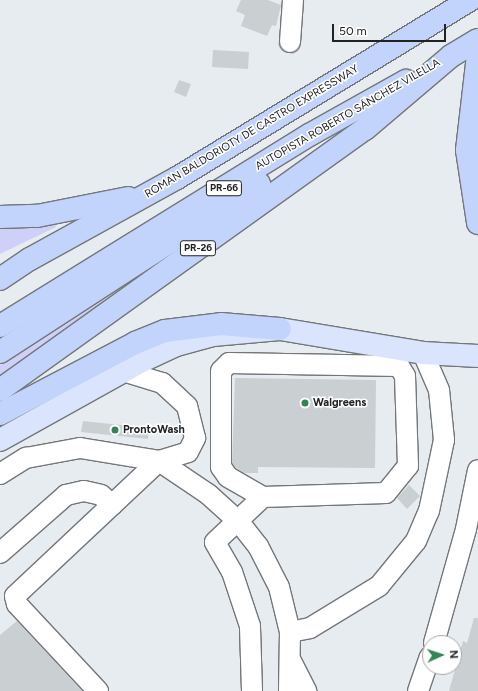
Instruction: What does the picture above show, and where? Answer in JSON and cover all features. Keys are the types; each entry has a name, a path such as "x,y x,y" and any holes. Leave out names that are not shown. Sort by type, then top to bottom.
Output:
{"highway":[{"name":"ROMAN BALDORIOTY DE CASTRO EXPRESSWAY","path":"30,259 149,194 466,3"},
{"path":"467,50 467,150 478,223"},
{"name":"PR-26","path":"0,390 365,129 394,104 467,50"},
{"name":"AUTOPISTA ROBERTO SÁNCHEZ VILELLA","path":"0,326 311,134 467,50"},
{"path":"0,352 251,189 394,104"},
{"path":"0,217 37,216 149,194"},
{"path":"0,268 30,259"},
{"path":"0,279 30,259"},
{"path":"0,414 135,343 165,331 221,324 280,329"}],"main road":[{"path":"0,440 123,371 176,346 213,335 280,329 423,353 478,356"}],"street":[{"path":"290,42 293,0"},
{"path":"290,632 310,628 379,586 416,541 429,511 444,440 439,390 423,353"},
{"path":"229,363 399,366 405,376 408,466 386,493 263,497 228,477 221,467 221,371 229,363"},
{"path":"98,691 17,604 15,596 159,461 188,452 195,438 187,406 162,383 123,371"},
{"path":"0,474 26,458 80,448 159,461 208,494 239,522 258,546 279,587 290,632 289,691"},
{"path":"437,635 472,531 478,470"},
{"path":"208,494 228,477"},
{"path":"0,553 66,495 90,492 101,495 112,505"},
{"path":"252,691 250,626 232,572 215,542 239,522 263,497"},
{"path":"290,657 306,691"},
{"path":"417,689 423,675"}],"shaded area":[{"path":"0,223 55,223 56,227 0,254"},
{"path":"118,291 119,292 0,383 0,365"}],"building":[{"path":"241,0 268,0 281,5 276,26 272,25 267,36 241,26 245,15 236,11"},
{"path":"213,50 249,52 248,69 212,67"},
{"path":"179,80 191,84 186,97 174,92"},
{"name":"Walgreens","path":"235,378 376,380 375,468 258,467 258,473 244,473 236,468 232,463"},
{"name":"ProntoWash","path":"83,421 149,428 148,439 81,432"},
{"path":"409,485 420,496 407,509 397,498"},
{"path":"474,618 478,618 478,691 449,691 453,675 462,675 462,645 463,641 467,643"},
{"path":"17,621 82,691 0,691 0,635"}],"place":[{"name":"Walgreens","path":"305,403"},
{"name":"ProntoWash","path":"115,430"}]}
